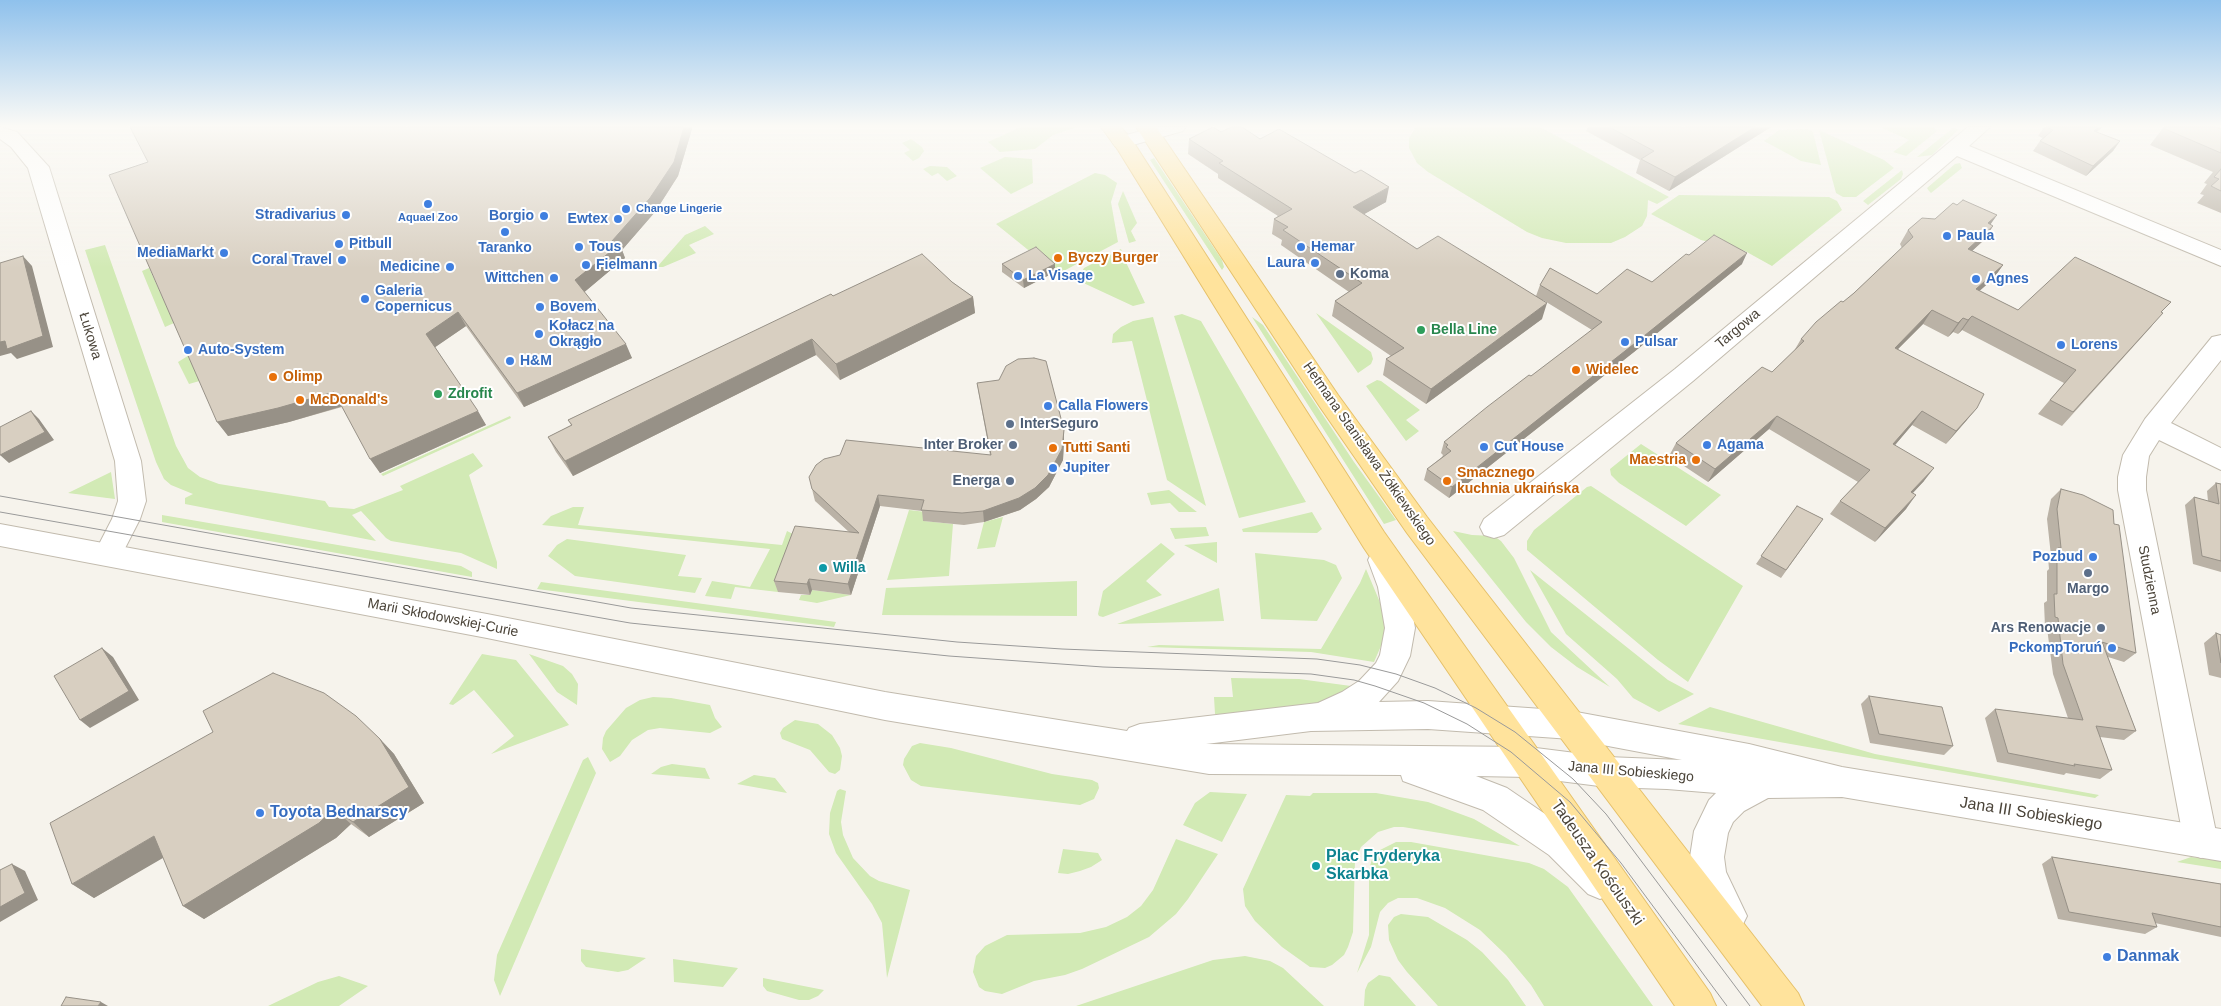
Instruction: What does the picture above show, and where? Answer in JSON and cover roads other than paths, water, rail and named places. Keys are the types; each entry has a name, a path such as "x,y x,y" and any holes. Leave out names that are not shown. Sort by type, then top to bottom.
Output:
{"main road":[{"path":"1142,174 1374,540 1498,720"},
{"name":"Hetmana Stanisława Żółkiewskiego","path":"1186,174 1329,401 1417,525 1607,772"},
{"name":"Tadeusza Kościuszki","path":"1498,720 1695,1004"},
{"path":"1607,772 1785,1006"}],"street":[{"name":"Łukowa","path":"40,174 128,461 132,501 126,519 108,554"},
{"name":"Targowa","path":"1494,527 1684,375 1851,233 1924,174"},
{"path":"2018,174 2221,259"},
{"name":"Studzienna","path":"2211,844 2132,490 2132,477 2136,455 2154,426 2221,343"},
{"path":"2154,426 2221,460"},
{"name":"Marii Skłodowskiej-Curie","path":"0,535 108,554 772,682 885,706 1112,742"},
{"path":"1311,718 1342,708 1363,696 1381,680 1395,656 1400,628 1398,604 1394,588 1374,540"},
{"path":"1112,742 1311,718 1428,715 1571,725"},
{"name":"Jana III Sobieskiego","path":"1571,725 1749,759 1842,782 2211,844"},
{"path":"1112,742 1209,759 1528,762"},
{"path":"1370,762 1428,774 1495,798 1561,844 1598,879 1652,942"},
{"name":"Jana III Sobieskiego","path":"1528,762 1607,772 1667,774 1764,783 1842,782"},
{"name":"Jana III Sobieskiego","path":"1758,970 1713,884 1707,857 1711,831 1721,812 1738,796 1764,783"}],"tram line":[{"path":"0,496 631,608 957,642 1062,649 1317,659 1360,665 1396,674 1435,688 1476,708 1515,732 1573,779 1606,814 1750,1006"},
{"path":"0,512 630,623 949,656 1103,667 1311,674 1354,680 1375,686 1424,703 1467,724 1511,752 1570,802 1621,863 1727,1006"}],"place":[{"name":"Aquael Zoo","path":"428,204"},
{"name":"Change Lingerie","path":"626,209"},
{"name":"Stradivarius","path":"346,215"},
{"name":"Borgio","path":"544,216"},
{"name":"Ewtex","path":"618,219"},
{"name":"Taranko","path":"505,232"},
{"name":"Paula","path":"1947,236"},
{"name":"Pitbull","path":"339,244"},
{"name":"Tous","path":"579,247"},
{"name":"Hemar","path":"1301,247"},
{"name":"MediaMarkt","path":"224,253"},
{"name":"Byczy Burger","path":"1058,258"},
{"name":"Coral Travel","path":"342,260"},
{"name":"Laura","path":"1315,263"},
{"name":"Fielmann","path":"586,265"},
{"name":"Medicine","path":"450,267"},
{"name":"Koma","path":"1340,274"},
{"name":"La Visage","path":"1018,276"},
{"name":"Wittchen","path":"554,278"},
{"name":"Agnes","path":"1976,279"},
{"name":"Galeria Copernicus","path":"365,299"},
{"name":"Bovem","path":"540,307"},
{"name":"Bella Line","path":"1421,330"},
{"name":"Kołacz na Okrągło","path":"539,334"},
{"name":"Pulsar","path":"1625,342"},
{"name":"Lorens","path":"2061,345"},
{"name":"Auto-System","path":"188,350"},
{"name":"H&M","path":"510,361"},
{"name":"Widelec","path":"1576,370"},
{"name":"Olimp","path":"273,377"},
{"name":"Zdrofit","path":"438,394"},
{"name":"McDonald's","path":"300,400"},
{"name":"Calla Flowers","path":"1048,406"},
{"name":"InterSeguro","path":"1010,424"},
{"name":"Inter Broker","path":"1013,445"},
{"name":"Agama","path":"1707,445"},
{"name":"Cut House","path":"1484,447"},
{"name":"Tutti Santi","path":"1053,448"},
{"name":"Maestria","path":"1696,460"},
{"name":"Jupiter","path":"1053,468"},
{"name":"Energa","path":"1010,481"},
{"name":"Smacznego kuchnia ukraińska","path":"1447,481"},
{"name":"Pozbud","path":"2093,557"},
{"name":"Willa","path":"823,568"},
{"name":"Margo","path":"2088,573"},
{"name":"Ars Renowacje","path":"2101,628"},
{"name":"PckompToruń","path":"2112,648"},
{"name":"Toyota Bednarscy","path":"260,813"},
{"name":"Plac Fryderyka Skarbka","path":"1316,866"},
{"name":"Danmak","path":"2107,957"}]}
